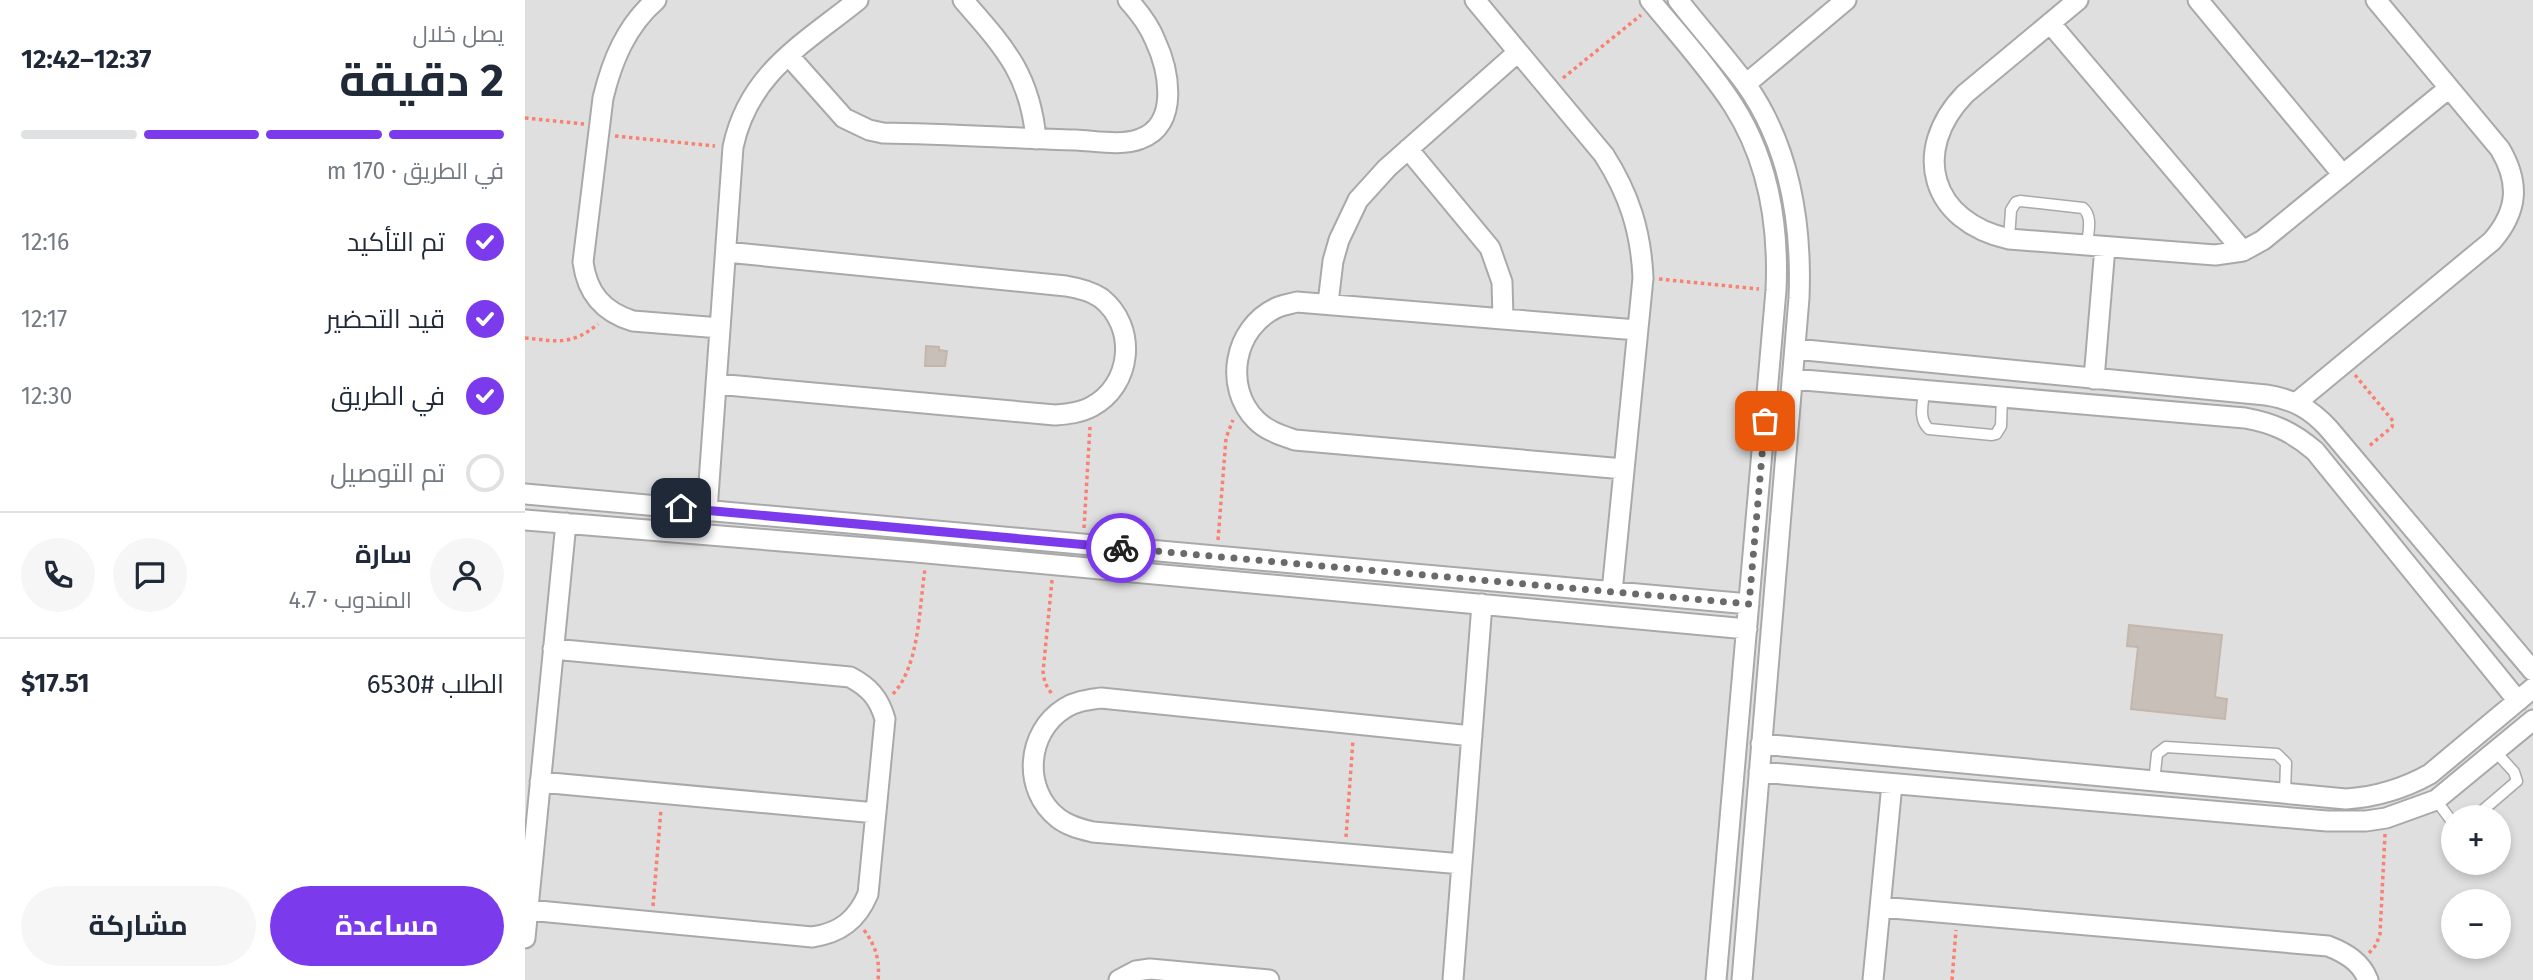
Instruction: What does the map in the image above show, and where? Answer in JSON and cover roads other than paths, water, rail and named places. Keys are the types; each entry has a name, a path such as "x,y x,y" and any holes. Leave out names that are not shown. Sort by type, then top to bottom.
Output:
{"street":[{"path":"656,0 632,26 609,73 599,130 583,262 590,289 607,309 633,321 720,328"},
{"path":"707,511 733,147 743,112 751,96 768,74 858,0"},
{"path":"963,0 1005,48 1015,65 1030,100 1036,139"},
{"path":"789,56 844,118 869,130 883,133 1126,142 1138,140 1158,127 1167,104 1165,71 1155,39 1128,0"},
{"path":"1475,0 1604,155 1618,177 1638,226 1643,278 1612,592"},
{"path":"1678,0 1746,84 1776,141 1795,202 1800,266 1742,980"},
{"path":"1746,84 1846,0"},
{"path":"2078,0 1965,94 1950,110 1939,129 1934,150 1935,171 1941,192 1953,210 1968,225 1987,234 2009,239 2215,256 2243,251 2263,240 2449,88"},
{"path":"2198,0 2343,174"},
{"path":"2296,402 2492,241 2503,228 2514,197 2509,164 2500,149 2376,0"},
{"path":"1652,2 1716,80 1734,107 1749,135 1770,195 1776,226 1776,290 1716,980"},
{"path":"2050,23 2243,251"},
{"path":"1328,303 1333,261 1347,219 1372,183 1518,52"},
{"path":"1408,149 1490,248 1502,282 1503,318"},
{"path":"2094,379 2096,246"},
{"path":"716,384 1055,415 1073,414 1091,408 1106,397 1118,382 1125,365 1126,346 1114,311 1100,298 1084,289 726,252"},
{"path":"1624,469 1295,440 1274,433 1256,420 1243,402 1237,382 1237,359 1244,338 1257,321 1276,308 1297,302 1637,330"},
{"path":"1795,349 2266,395 2296,402 2319,418 2533,671"},
{"path":"1761,744 2346,799 2398,789 2430,774 2525,694 2315,451 2291,433 2264,421 1792,379"},
{"path":"525,494 1749,604"},
{"path":"525,520 921,552 1747,629"},
{"path":"525,938 566,523"},
{"path":"918,530 921,552"},
{"path":"1249,582 1251,559"},
{"path":"1453,980 1482,604"},
{"path":"528,910 812,937 827,935 853,920 868,894 876,813 885,719 874,693 850,677 553,649"},
{"path":"1462,864 1093,832 1075,828 1059,819 1045,806 1033,771 1034,752 1040,735 1051,719 1082,700 1101,698 1472,736"},
{"path":"1759,772 2327,821 2366,821 2386,818 2436,800 2533,720"},
{"path":"540,782 876,813"},
{"path":"1873,980 1892,784"},
{"path":"1880,907 2329,946 2355,961 2368,980"},
{"path":"1119,980 1136,971 1150,970 1269,980"}],"lane":[{"path":"2009,239 2011,210 2016,202 2020,201 2083,208 2086,210 2096,246"},
{"path":"1924,391 1922,417 1929,429 1992,435 1996,434 2001,426 2003,397"},
{"path":"2154,782 2157,754 2166,747 2277,754 2286,763 2285,795"},
{"path":"2489,805 2517,781 2514,772 2495,751"},
{"path":"2436,800 2441,807"}]}
